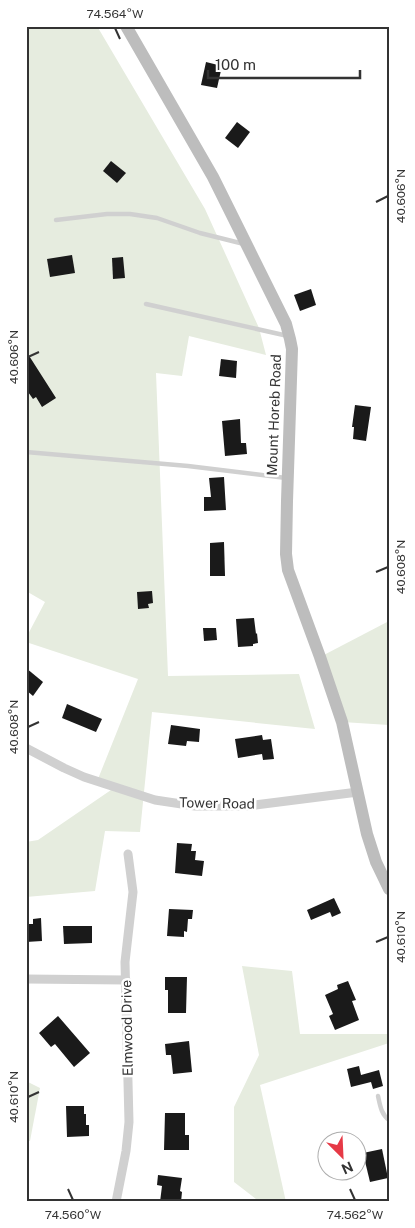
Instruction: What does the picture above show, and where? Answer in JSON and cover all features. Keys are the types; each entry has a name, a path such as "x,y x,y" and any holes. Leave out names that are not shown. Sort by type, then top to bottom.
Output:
{"street":[{"name":"Mount Horeb Road","path":"126,26 214,177 286,324 290,337 292,349 286,554 288,570 342,722 367,834 376,862 389,889"},
{"name":"Tower Road","path":"26,748 84,777 155,800 195,806 246,806 358,792"},
{"name":"Elmwood Drive","path":"116,1202 126,1151 129,1122 126,962 133,892 128,854"},
{"path":"26,979 126,980"}],"lane":[{"path":"56,220 107,214 148,216 200,233 247,245"},
{"path":"146,304 290,337"},
{"path":"26,452 179,465 288,479"},
{"path":"378,1096 385,1117 389,1120"}],"shaded area":[{"path":"26,26 97,26 205,209 259,328 266,355 189,336 182,376 156,373 168,676 299,674 315,729 152,712 140,832 105,831 95,891 26,897 26,842 38,840 111,790 96,784 138,679 26,642 26,638 45,602 26,591"},
{"path":"389,621 389,725 342,722 320,657"},
{"path":"242,966 292,971 300,1034 389,1034 389,1043 260,1085 286,1202 260,1202 234,1182 234,1107 259,1055"},
{"path":"26,1081 40,1088 30,1141 26,1141"}],"building":[{"path":"206,62 222,66 217,88 201,85"},
{"path":"237,122 250,132 238,148 225,138"},
{"path":"111,161 126,173 117,183 103,171"},
{"path":"72,255 75,273 50,277 47,259"},
{"path":"123,257 125,278 113,279 112,258"},
{"path":"311,289 316,305 300,311 294,295"},
{"path":"26,351 56,398 42,407 36,397 33,399 26,389"},
{"path":"221,359 237,361 236,378 219,376"},
{"path":"355,405 371,407 366,441 353,439 354,427 352,427"},
{"path":"240,419 241,443 246,443 247,454 225,456 222,421"},
{"path":"224,477 226,510 204,511 204,497 211,497 209,478"},
{"path":"224,542 225,576 210,576 210,543"},
{"path":"152,591 153,603 148,604 149,608 138,609 137,592"},
{"path":"254,618 258,643 253,644 253,646 238,647 236,619"},
{"path":"203,628 216,628 217,640 204,641"},
{"path":"26,668 43,682 33,696 26,690"},
{"path":"67,704 102,719 96,732 62,718"},
{"path":"171,725 200,729 199,742 187,741 186,746 168,744"},
{"path":"262,735 263,740 271,739 274,759 263,760 262,754 238,758 235,739"},
{"path":"177,843 192,844 191,851 196,851 195,860 204,861 202,876 175,873"},
{"path":"334,898 341,913 332,917 330,912 311,920 307,910"},
{"path":"169,909 193,910 192,919 188,919 187,932 184,931 184,937 167,936"},
{"path":"41,918 42,941 26,942 26,924 33,924 33,919"},
{"path":"63,926 92,926 92,943 64,944"},
{"path":"165,977 187,977 186,1013 168,1013 168,990 165,990"},
{"path":"348,981 356,1000 352,1001 359,1020 335,1030 329,1016 333,1014 325,995 338,989 337,985"},
{"path":"58,1016 90,1053 74,1067 55,1044 51,1047 39,1033"},
{"path":"189,1041 192,1072 173,1074 171,1055 166,1055 165,1044"},
{"path":"359,1066 361,1075 379,1070 383,1086 373,1089 371,1082 351,1087 347,1069"},
{"path":"66,1106 84,1106 86,1125 89,1125 89,1136 67,1137"},
{"path":"165,1113 185,1113 185,1135 189,1135 189,1150 164,1150"},
{"path":"382,1149 388,1178 370,1182 368,1152"},
{"path":"158,1175 182,1178 181,1202 160,1202 162,1186 157,1185"}]}
